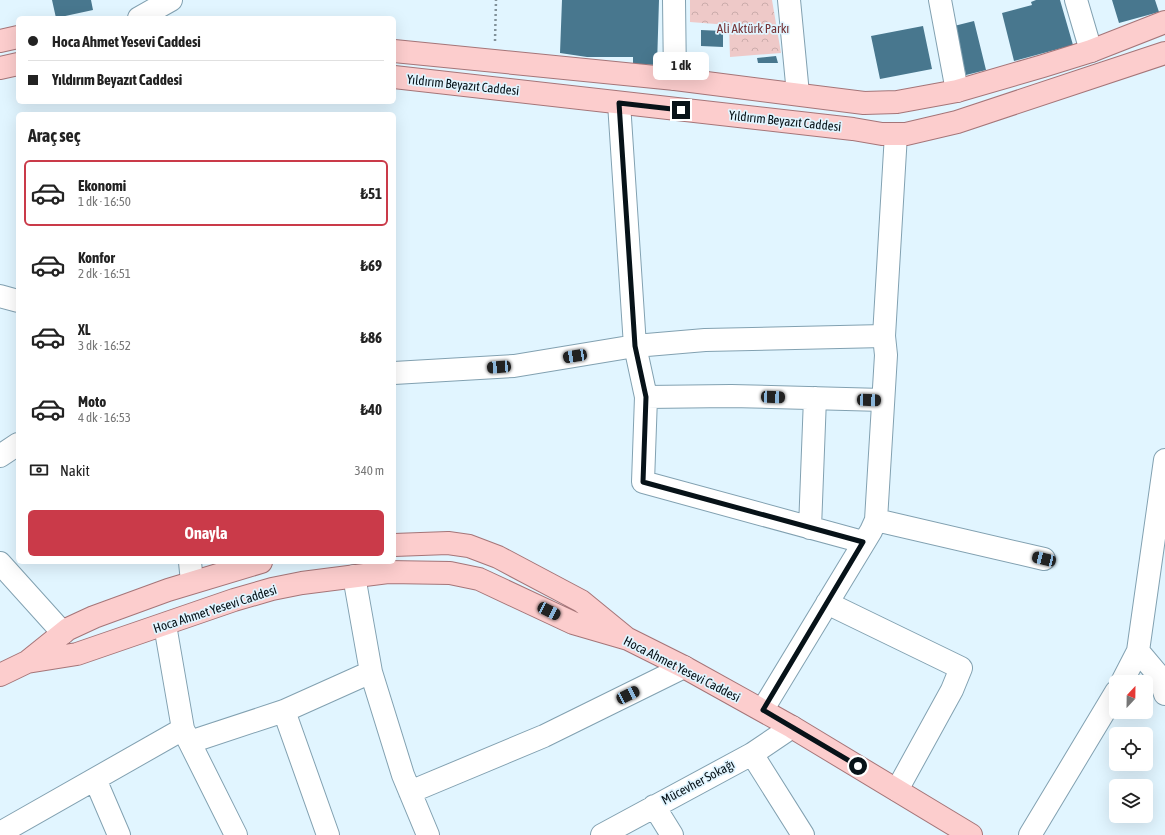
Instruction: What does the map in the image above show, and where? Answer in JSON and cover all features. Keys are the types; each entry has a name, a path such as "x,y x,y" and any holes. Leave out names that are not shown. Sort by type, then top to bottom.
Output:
{"main road":[{"path":"396,51 674,80 871,103 917,100 957,91 1091,51 1165,22"},
{"path":"0,41 16,37"},
{"name":"Yıldırım Beyazıt Caddesi","path":"396,78 852,129 882,134 906,134 957,122 1165,53"},
{"path":"0,68 16,64"},
{"path":"396,545 448,543 469,546 498,557 581,601 628,639"},
{"path":"27,662 63,633 191,572 247,564"},
{"name":"Hoca Ahmet Yesevi Caddesi","path":"0,674 27,662 77,654 234,600 272,589 302,583 354,576 417,572 450,573 479,579 573,624 628,639 684,667 763,710 971,835"}],"street":[{"path":"143,16 171,0"},
{"path":"674,0 674,80"},
{"path":"789,0 798,94"},
{"path":"940,0 957,91"},
{"path":"1076,0 1091,51"},
{"path":"619,103 635,346 646,397 643,482 863,542"},
{"path":"763,710 876,520 886,355 884,336 896,134"},
{"path":"0,296 16,300"},
{"path":"396,373 514,366 635,346 705,340 884,336"},
{"path":"646,397 731,396 883,400"},
{"path":"810,528 815,398"},
{"path":"0,456 16,445"},
{"path":"1126,675 1138,651 1158,559 1165,460"},
{"path":"876,520 1044,559"},
{"path":"0,563 63,633"},
{"path":"354,576 371,672 410,792 428,835"},
{"path":"827,603 961,668 952,690 897,790"},
{"path":"165,624 186,736 236,835"},
{"path":"1138,651 1163,681"},
{"path":"410,792 544,736 684,667"},
{"path":"0,833 95,779 186,736 284,710 371,672"},
{"path":"1030,835 1109,704"},
{"path":"284,710 328,835"},
{"name":"Mücevher Sokağı","path":"602,835 752,754 792,727"},
{"path":"752,754 803,835"},
{"path":"95,779 119,835"},
{"path":"654,806 672,835"}],"path":[{"path":"494,61 496,0"}],"green space":[{"name":"Ali Aktürk Parkı","path":"690,0 772,0 781,53 730,57 729,25 690,22"}],"building":[{"path":"52,0 91,0 93,10 65,16 56,16"},
{"path":"562,0 659,0 657,65 633,64 633,57 587,57 560,53"},
{"path":"1036,0 1060,0 1073,45 1014,61 1002,13 1032,5 1031,2"},
{"path":"1112,0 1155,0 1159,12 1119,23"},
{"path":"974,21 986,70 966,75 954,26"},
{"path":"923,26 932,69 880,79 871,36"},
{"path":"701,30 723,31 723,47 701,46"},
{"path":"776,56 778,63 758,63 757,58"}],"route":[{"path":"681,110 619,103 635,346 646,397 643,482 863,542 763,710 858,766"}]}
